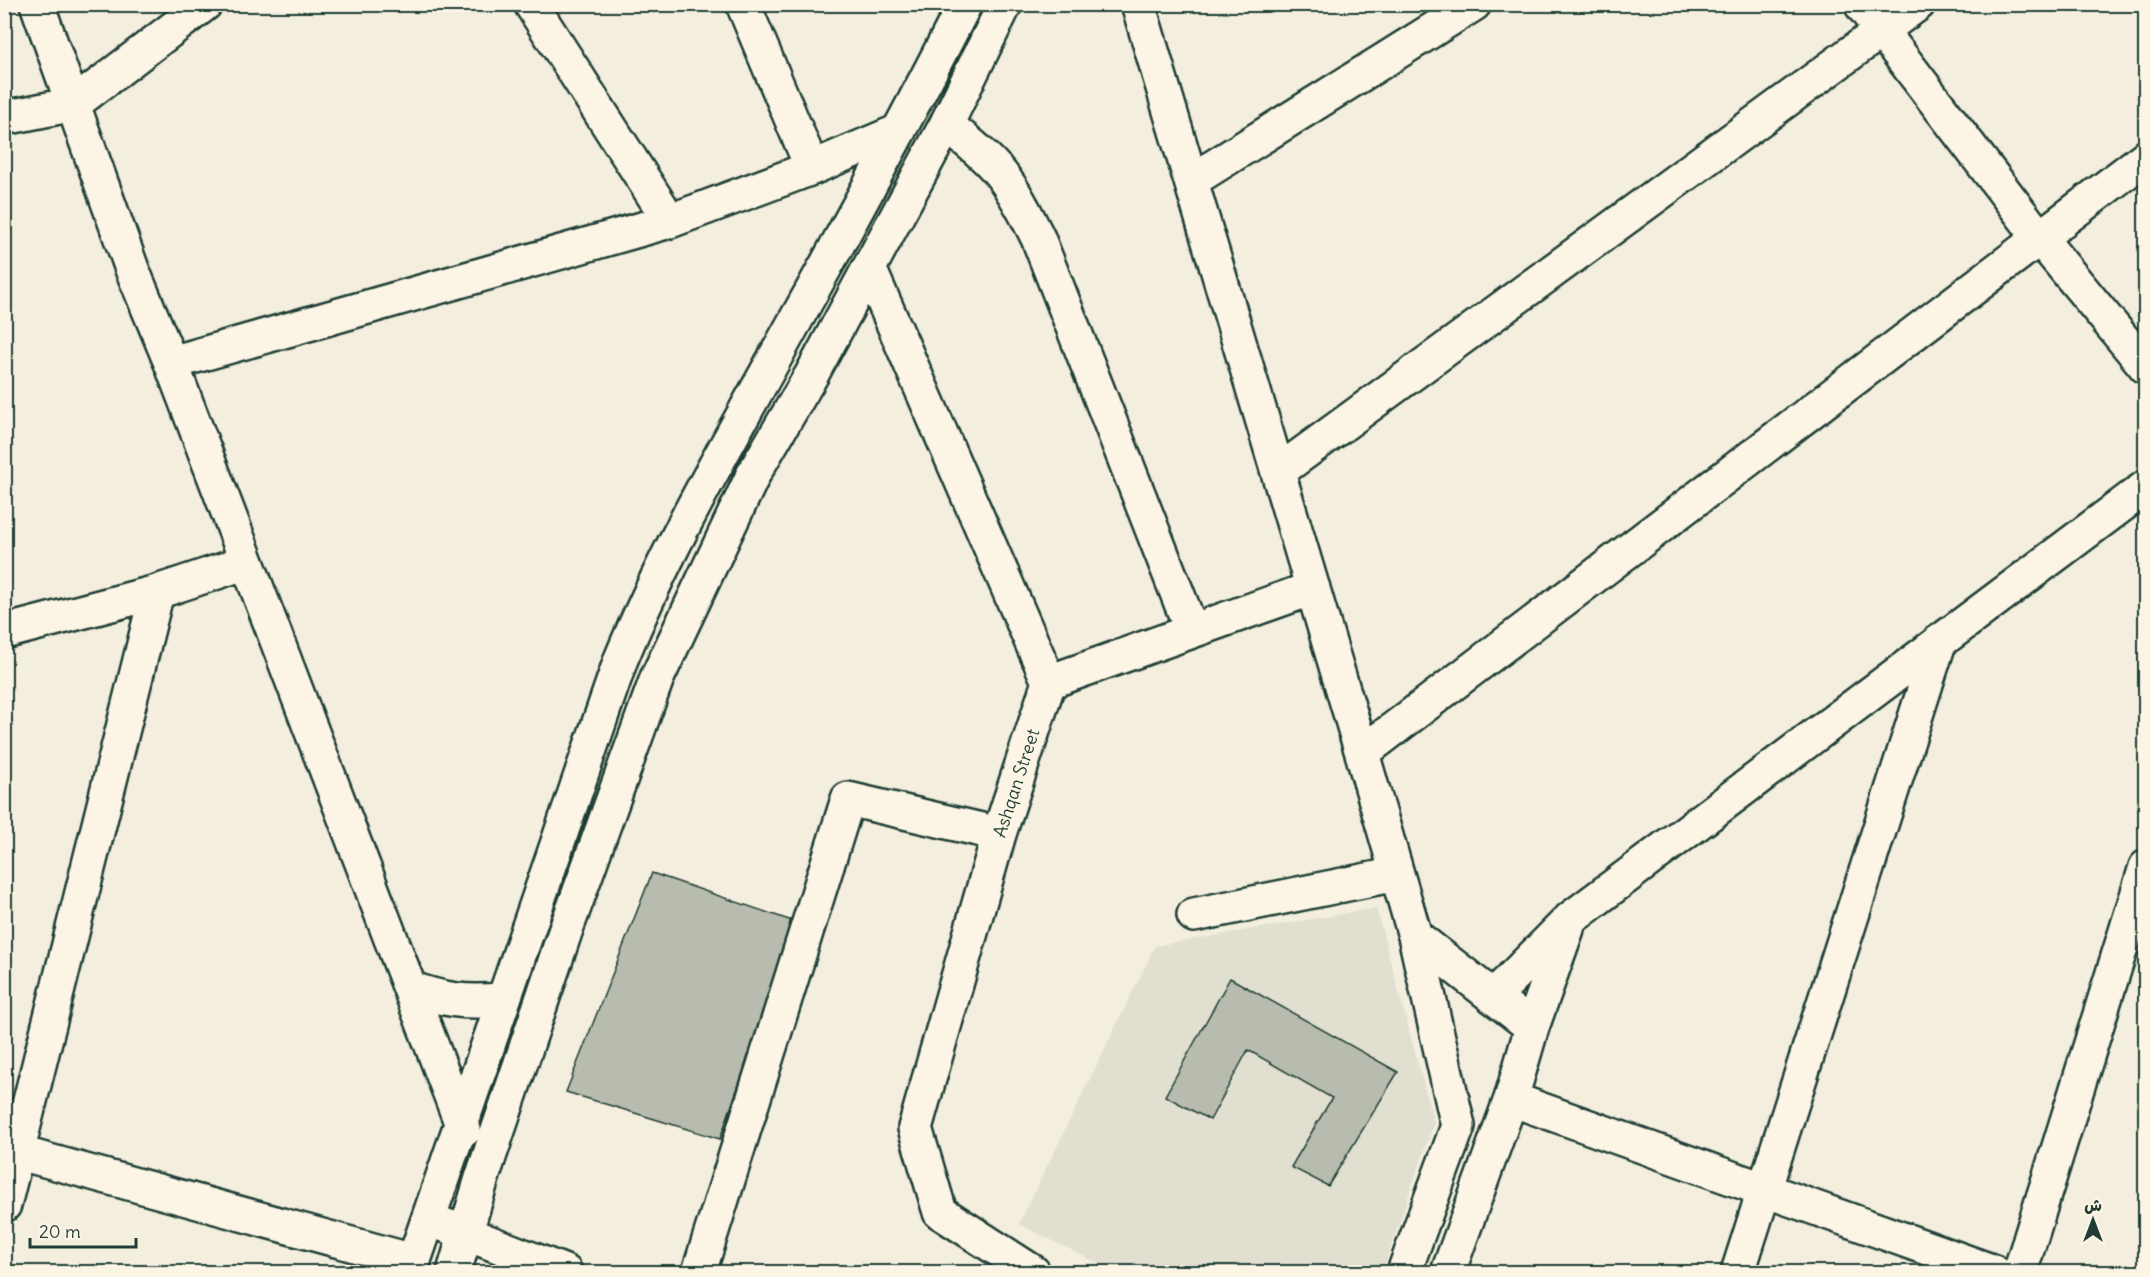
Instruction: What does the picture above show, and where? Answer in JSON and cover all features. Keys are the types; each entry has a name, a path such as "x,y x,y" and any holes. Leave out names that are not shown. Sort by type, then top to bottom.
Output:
{"street":[{"path":"36,4 132,268 171,363 482,1178"},
{"path":"4,118 74,104 204,4"},
{"path":"531,4 670,221"},
{"path":"743,4 812,168"},
{"path":"16,1152 412,1267 621,659 641,609 698,494 899,131 965,4"},
{"path":"454,1272 467,1235 482,1178 568,924 657,678 754,473 813,374 870,268 946,125 1005,4"},
{"path":"1138,4 1415,936 1458,1126 1404,1272"},
{"path":"1191,180 1474,4"},
{"path":"1861,4 1880,32 2039,237 2145,367"},
{"path":"1278,472 1918,4"},
{"path":"946,125 980,150 1002,172 1020,201 1038,238 1192,631"},
{"path":"171,363 670,221 812,168 899,131"},
{"path":"1362,753 2145,157"},
{"path":"870,268 1049,682 1313,588"},
{"path":"1493,997 1570,919 2145,487"},
{"path":"4,632 157,592 247,562"},
{"path":"4,1205 157,592"},
{"path":"1738,1272 1766,1191 1940,640"},
{"name":"Ashqan Street","path":"1033,1272 940,1212 915,1128 999,834 1049,682"},
{"path":"699,1272 848,799 999,834"},
{"path":"2020,1272 2145,867"},
{"path":"1194,915 1397,874"},
{"path":"1448,1272 1511,1099 1532,1027 1570,919"},
{"path":"1415,936 1532,1027"},
{"path":"410,988 456,1001 480,1003 504,999"},
{"path":"1511,1099 1994,1272"},
{"path":"428,1218 565,1272"}],"shaded area":[{"path":"1376,908 1434,1123 1382,1272 1116,1272 1019,1224 1155,946"}],"building":[{"path":"652,873 795,922 720,1139 566,1092"},
{"path":"1230,978 1398,1072 1328,1186 1291,1167 1332,1098 1248,1050 1210,1120 1165,1096"}]}
